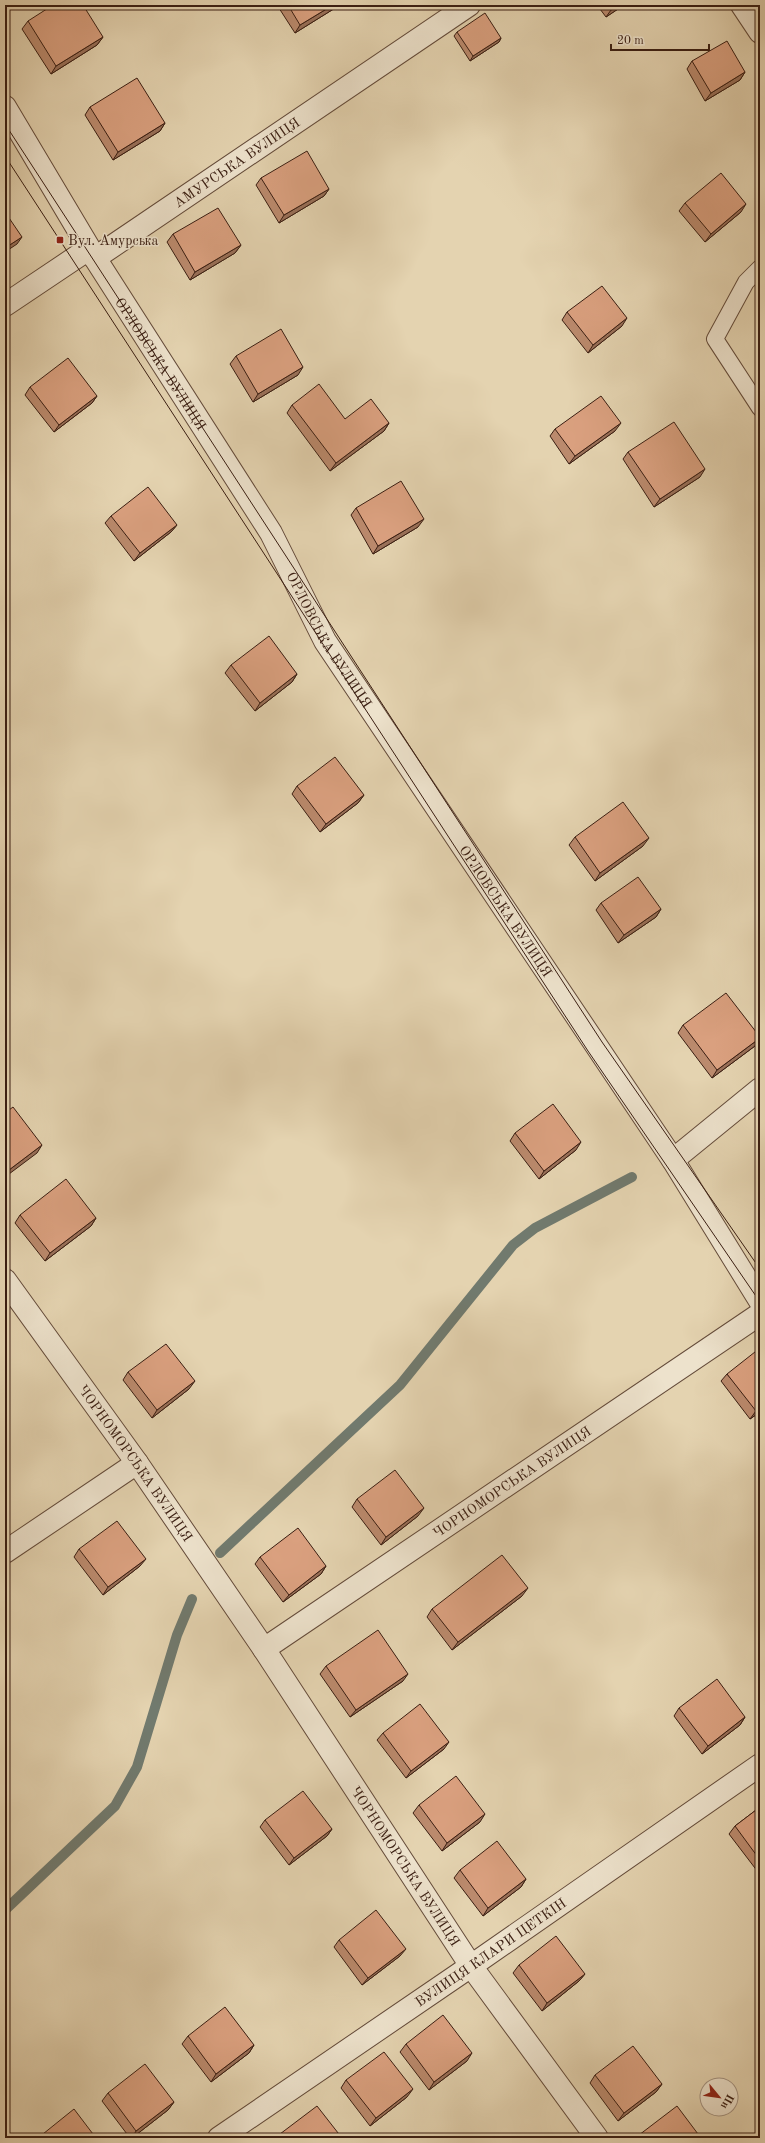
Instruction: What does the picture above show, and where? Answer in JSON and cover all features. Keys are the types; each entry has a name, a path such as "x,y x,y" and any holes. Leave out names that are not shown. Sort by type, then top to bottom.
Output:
{"street":[{"name":"АМУРСЬКА ВУЛИЦЯ","path":"95,258 470,5"},
{"path":"742,5 760,32"},
{"name":"ОРЛОВСЬКА ВУЛИЦЯ","path":"5,107 95,258 271,533 325,641 673,1160 760,1301"},
{"path":"5,305 88,250 95,258"},
{"path":"673,1160 760,1089"},
{"name":"ЧОРНОМОРСЬКА ВУЛИЦЯ","path":"5,1280 136,1463 264,1648 471,1966 597,2138"},
{"name":"ЧОРНОМОРСЬКА ВУЛИЦЯ","path":"264,1648 760,1314"},
{"path":"5,1552 136,1463"},
{"name":"ВУЛИЦЯ КЛАРИ ЦЕТКІН","path":"219,2138 471,1966 760,1765"}],"lane":[{"path":"760,268 746,282 715,339 760,408"}],"building":[{"path":"53,5 83,5 103,37 56,66 28,21"},
{"path":"288,5 333,5 300,25"},
{"path":"608,5 618,5 611,10"},
{"path":"485,13 501,38 473,56 457,32"},
{"path":"727,41 745,72 711,93 692,61"},
{"path":"137,78 165,123 118,152 90,107"},
{"path":"307,151 329,189 284,215 261,178"},
{"path":"721,173 746,204 711,234 685,203"},
{"path":"218,208 241,245 195,272 173,234"},
{"path":"5,212 22,237 5,248"},
{"path":"602,286 627,318 593,345 567,312"},
{"path":"281,329 303,367 258,394 236,356"},
{"path":"68,358 97,396 59,425 30,387"},
{"path":"319,384 345,419 371,399 389,423 336,463 292,405"},
{"path":"601,396 621,423 575,456 555,429"},
{"path":"674,422 705,469 660,499 628,452"},
{"path":"401,481 424,519 378,546 356,508"},
{"path":"148,487 177,525 140,553 111,516"},
{"path":"269,636 297,674 260,703 231,665"},
{"path":"335,757 364,795 326,824 297,786"},
{"path":"623,802 649,838 600,873 575,837"},
{"path":"638,877 661,909 624,935 601,903"},
{"path":"726,993 760,1038 717,1070 683,1025"},
{"path":"553,1104 581,1142 544,1171 515,1133"},
{"path":"13,1107 42,1145 5,1173 5,1113"},
{"path":"66,1179 96,1218 50,1253 20,1215"},
{"path":"166,1344 195,1381 157,1410 128,1372"},
{"path":"760,1348 760,1408 756,1411 727,1374"},
{"path":"395,1470 424,1508 386,1537 357,1499"},
{"path":"117,1521 146,1559 108,1587 79,1549"},
{"path":"298,1528 326,1566 289,1595 260,1557"},
{"path":"502,1555 528,1588 458,1642 432,1609"},
{"path":"378,1630 408,1674 356,1710 326,1666"},
{"path":"717,1679 745,1717 708,1746 679,1708"},
{"path":"420,1704 449,1742 411,1771 383,1733"},
{"path":"456,1776 485,1814 447,1843 419,1805"},
{"path":"303,1791 332,1829 294,1858 265,1820"},
{"path":"760,1807 760,1860 735,1826"},
{"path":"497,1841 526,1879 488,1908 460,1870"},
{"path":"376,1910 406,1949 368,1978 339,1940"},
{"path":"556,1936 585,1974 547,2003 519,1965"},
{"path":"225,2007 254,2045 216,2074 188,2036"},
{"path":"443,2015 472,2053 434,2082 406,2044"},
{"path":"633,2046 662,2084 624,2113 595,2075"},
{"path":"384,2052 413,2089 376,2118 346,2080"},
{"path":"145,2064 174,2102 136,2131 108,2093"},
{"path":"317,2106 342,2138 282,2138 280,2134"},
{"path":"677,2106 701,2138 642,2138 639,2135"},
{"path":"74,2109 96,2138 38,2138"}],"waterway":[{"path":"220,1553 400,1385 513,1245 535,1228 632,1177"},
{"path":"5,1910 115,1806 137,1767 177,1635 192,1599"}],"tram line":[{"path":"5,124 602,1042 760,1269"},
{"path":"5,156 588,1051 760,1302"}],"place":[{"name":"Вул. Амурська","path":"60,240"}]}
